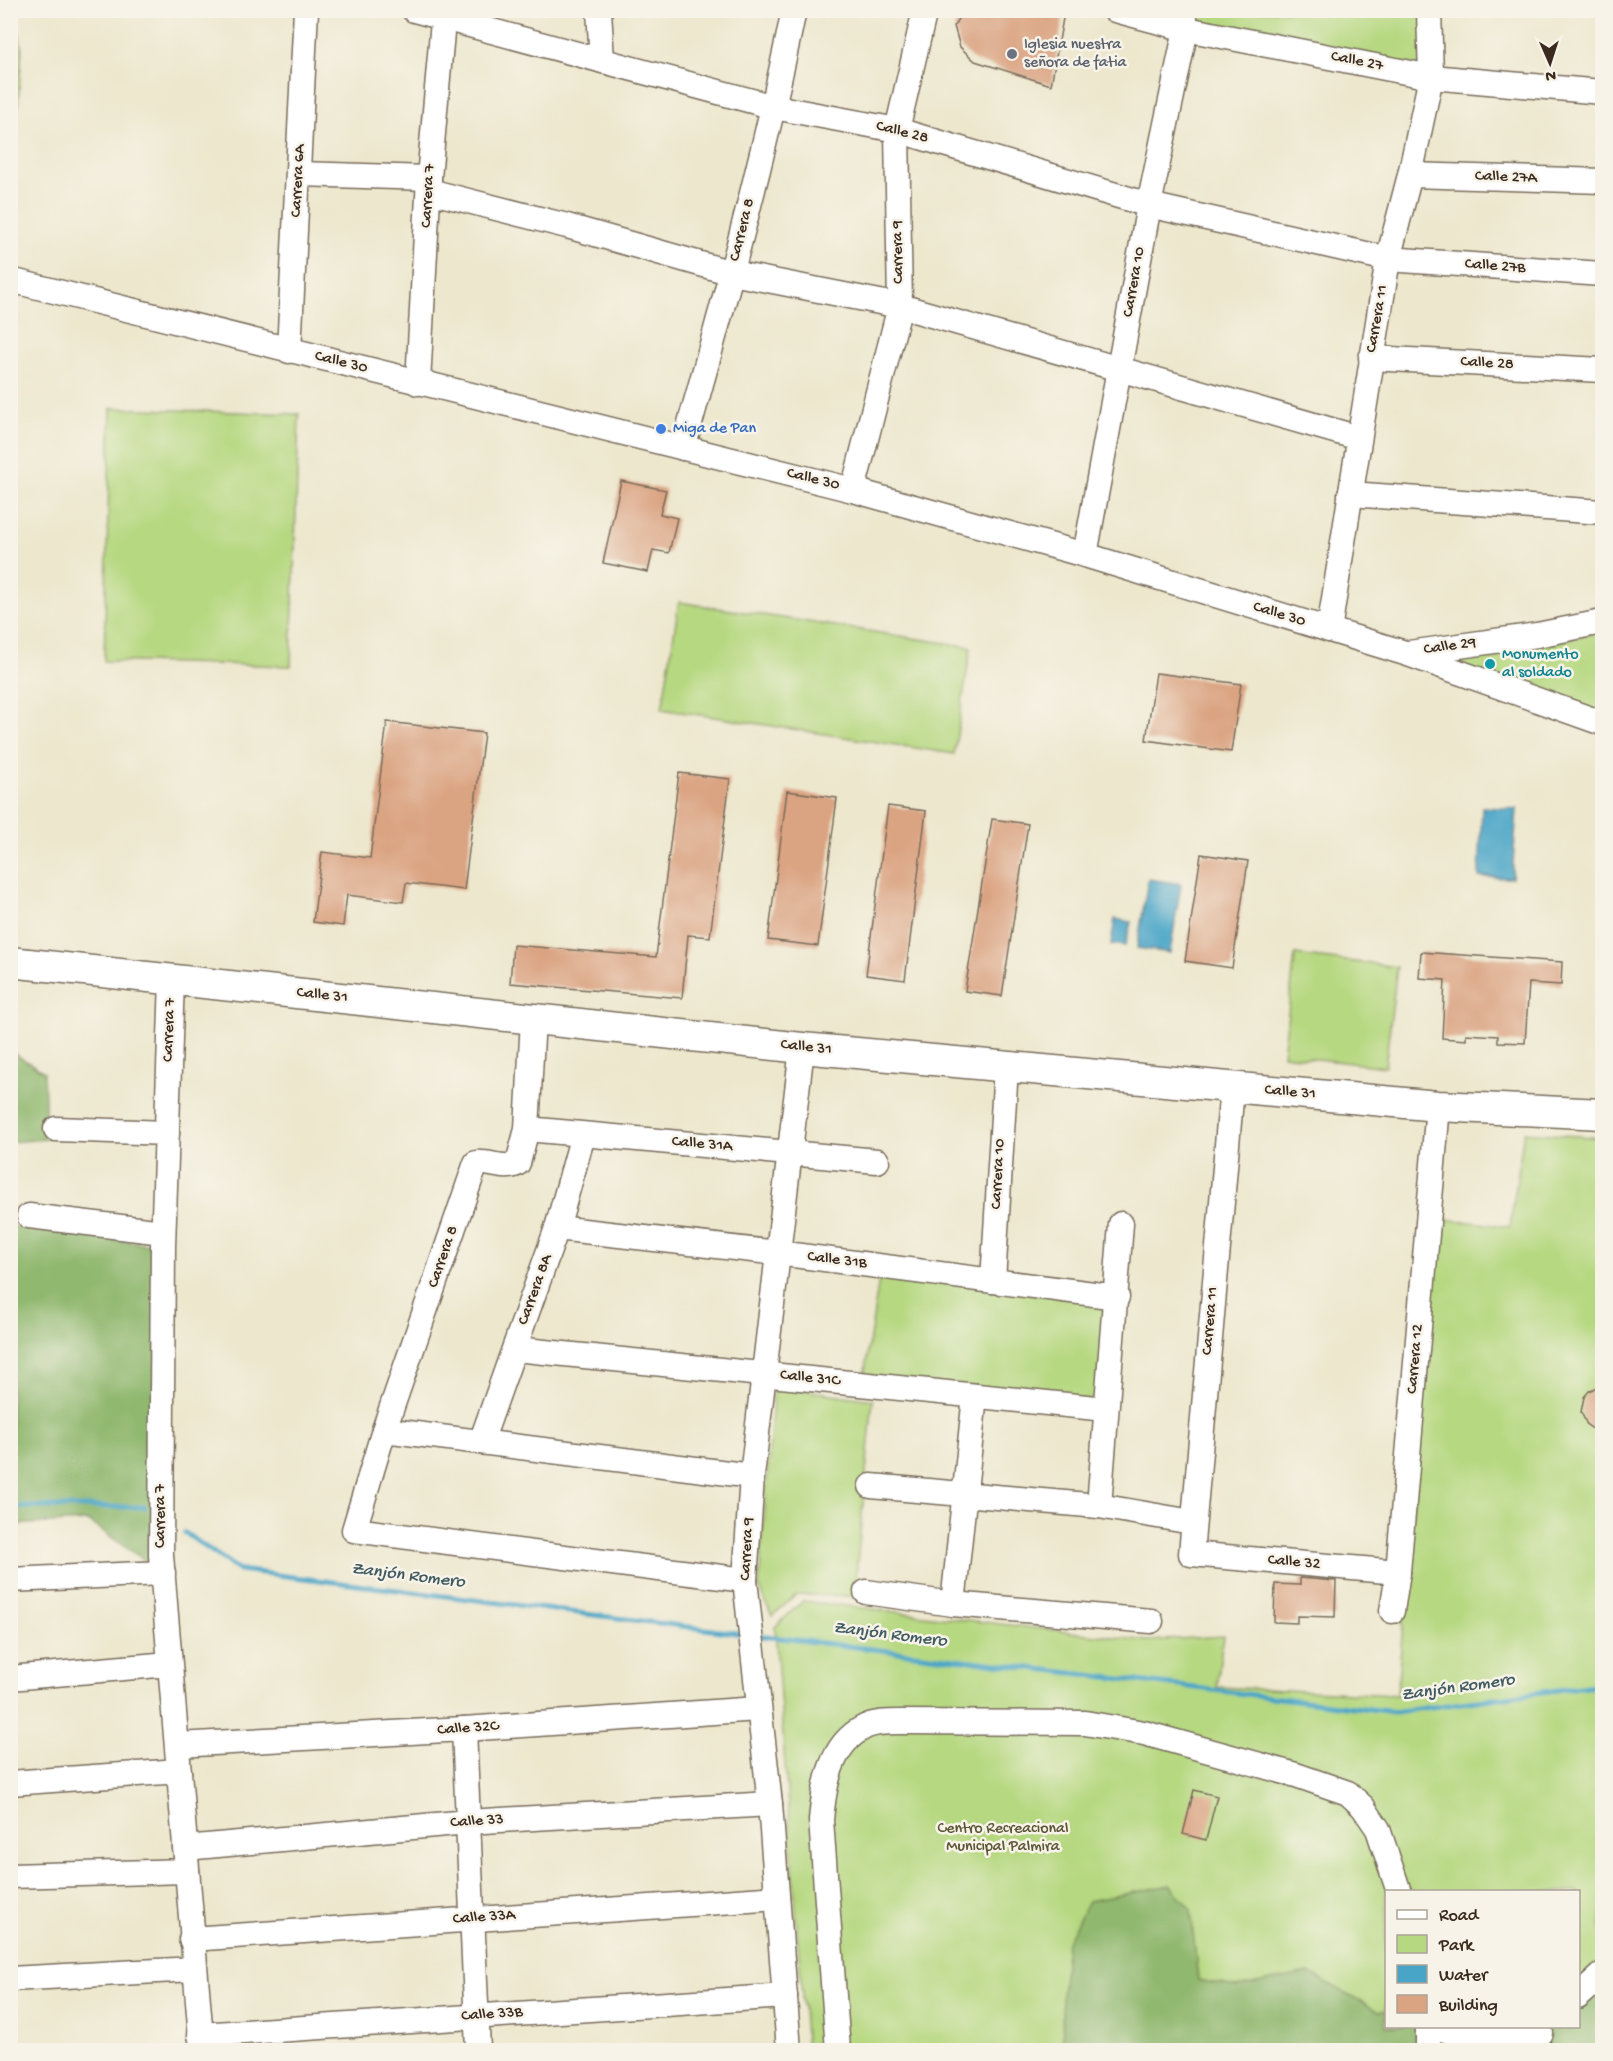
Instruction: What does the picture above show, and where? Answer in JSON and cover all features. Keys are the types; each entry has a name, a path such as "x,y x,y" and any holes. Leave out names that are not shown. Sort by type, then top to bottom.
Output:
{"main road":[{"name":"Calle 31","path":"12,963 802,1048 1438,1106 1602,1114"}],"street":[{"name":"Carrera 6A","path":"288,351 306,10"},
{"name":"Calle 28","path":"414,10 444,14 602,61 774,107 897,130 1149,205 1388,259"},
{"path":"599,10 602,61"},
{"name":"Carrera 8","path":"683,448 732,273 774,107 794,10"},
{"name":"Carrera 9","path":"853,490 900,306 897,130 925,10"},
{"name":"Calle 27","path":"1115,10 1185,20 1431,77 1602,92"},
{"name":"Carrera 11","path":"1329,630 1388,259 1410,175 1431,77 1429,10"},
{"name":"Carrera 7","path":"418,382 429,184 444,14"},
{"name":"Carrera 10","path":"1085,555 1185,20"},
{"path":"299,174 429,184 732,273 900,306 1359,438"},
{"name":"Calle 27A","path":"1410,175 1602,181"},
{"name":"Calle 27B","path":"1388,259 1602,274"},
{"name":"Calle 30","path":"10,280 853,490 1085,555 1329,630 1602,723"},
{"name":"Calle 28","path":"1371,358 1602,370"},
{"path":"1350,494 1602,512"},
{"name":"Calle 29","path":"1405,654 1537,635 1602,622"},
{"name":"Carrera 7","path":"172,980 163,1232 161,1555 201,2043"},
{"name":"Carrera 8","path":"532,1019 527,1129 518,1163 516,1166 476,1163 384,1430 354,1530 745,1580"},
{"name":"Carrera 9","path":"789,2050 770,1803 745,1580 752,1476 802,1048"},
{"name":"Carrera 10","path":"993,1281 1006,1067"},
{"name":"Carrera 11","path":"1191,1554 1192,1522 1232,1088"},
{"name":"Carrera 12","path":"1392,1611 1398,1572 1438,1106"},
{"path":"56,1129 167,1133"},
{"name":"Calle 31A","path":"527,1129 878,1161"},
{"name":"Carrera 8A","path":"481,1442 557,1228 583,1135"},
{"path":"29,1216 163,1232"},
{"path":"1099,1506 1121,1224"},
{"name":"Calle 31B","path":"557,1228 778,1253 1117,1297"},
{"name":"Calle 31C","path":"515,1349 1106,1410"},
{"path":"953,1604 975,1396"},
{"path":"384,1430 752,1476"},
{"path":"871,1486 1099,1506 1192,1522"},
{"name":"Calle 32","path":"1191,1554 1398,1572"},
{"path":"10,1580 163,1573"},
{"path":"866,1592 953,1604 1151,1622"},
{"path":"10,1678 169,1664"},
{"name":"Calle 32C","path":"177,1745 465,1729 758,1709"},
{"path":"838,2050 821,1820 824,1786 831,1764 846,1741 863,1727 885,1722 1085,1723 1144,1734 1296,1775 1348,1793 1363,1807 1378,1829 1398,1890"},
{"path":"465,1729 478,2050"},
{"path":"10,1783 179,1771"},
{"name":"Calle 33","path":"10,1876 186,1859 468,1822 770,1803"},
{"name":"Calle 33A","path":"191,1940 777,1898"},
{"path":"10,1979 194,1969"},
{"path":"1580,1995 1602,1975"},
{"name":"Calle 33B","path":"201,2043 477,2017 785,1996"},
{"path":"1428,2050 1430,2028"},
{"path":"1439,2028 1478,2037 1505,2038 1544,2030"},
{"path":"1522,2050 1544,2030"}],"green space":[{"path":"14,10 22,48 17,115 11,116 10,11"},
{"path":"1184,11 1428,11 1431,77 1186,29"},
{"path":"111,408 299,414 291,666 104,661"},
{"path":"679,602 971,647 954,754 662,709"},
{"path":"1602,632 1602,723 1431,663"},
{"path":"1295,955 1397,967 1385,1067 1283,1055"},
{"path":"10,1041 13,1053 44,1072 46,1139 11,1142"},
{"name":"Centro Recreacional Municipal Palmira","path":"1524,1132 1602,1138 1602,2050 806,2050 775,1627 803,1601 1148,1641 1223,1636 1217,1687 1397,1695 1437,1218 1510,1227"},
{"path":"11,1226 163,1246 163,1573 88,1521 11,1525"},
{"path":"880,1273 1107,1303 1097,1401 864,1377"},
{"path":"774,1386 873,1400 854,1596 796,1595 772,1616 759,1587"},
{"path":"1170,1885 1191,1910 1198,1980 1236,1987 1309,1973 1379,2011 1385,2011 1385,2028 1580,2028 1580,1977 1602,1972 1602,2050 1063,2050 1062,1996 1067,1941 1089,1901"}],"water":[{"path":"1482,807 1517,809 1512,878 1479,877"},
{"path":"1148,879 1181,884 1170,953 1137,948"},
{"path":"1115,919 1131,922 1125,946 1111,944"}],"building":[{"name":"Iglesia nuestra señora de fatia","path":"963,10 1056,10 1064,13 1051,85 975,61 960,47 954,26"},
{"path":"621,481 666,490 660,514 677,518 669,553 653,550 648,572 603,563"},
{"path":"1156,673 1241,684 1231,752 1146,740"},
{"path":"387,722 484,733 464,890 406,883 403,902 347,895 343,926 313,922 322,852 370,858"},
{"path":"679,773 730,779 710,937 688,935 682,998 510,983 513,945 656,957"},
{"path":"787,791 837,798 818,946 768,940"},
{"path":"888,806 926,811 905,980 866,975"},
{"path":"992,819 1028,824 1002,996 965,991"},
{"path":"1201,854 1248,861 1232,968 1185,961"},
{"path":"1421,952 1562,962 1561,985 1529,983 1525,1043 1498,1042 1498,1036 1466,1034 1466,1040 1442,1038 1445,980 1419,978"},
{"path":"1602,1384 1602,1435 1587,1425 1581,1412 1584,1397 1589,1391"},
{"path":"1300,1578 1336,1581 1335,1617 1297,1616 1297,1623 1274,1622 1275,1584 1300,1585"},
{"path":"1194,1790 1217,1796 1206,1840 1183,1834"}],"waterway":[{"name":"Zanjón Romero","path":"10,1507 145,1507"},
{"name":"Zanjón Romero","path":"185,1533 239,1570 744,1634"},
{"name":"Zanjón Romero","path":"756,1635 1395,1712 1602,1684"}],"place":[{"name":"Iglesia nuestra señora de fatia","path":"1012,54"},
{"name":"Miga de Pan","path":"661,429"},
{"name":"Monumento al soldado","path":"1490,664"}]}
